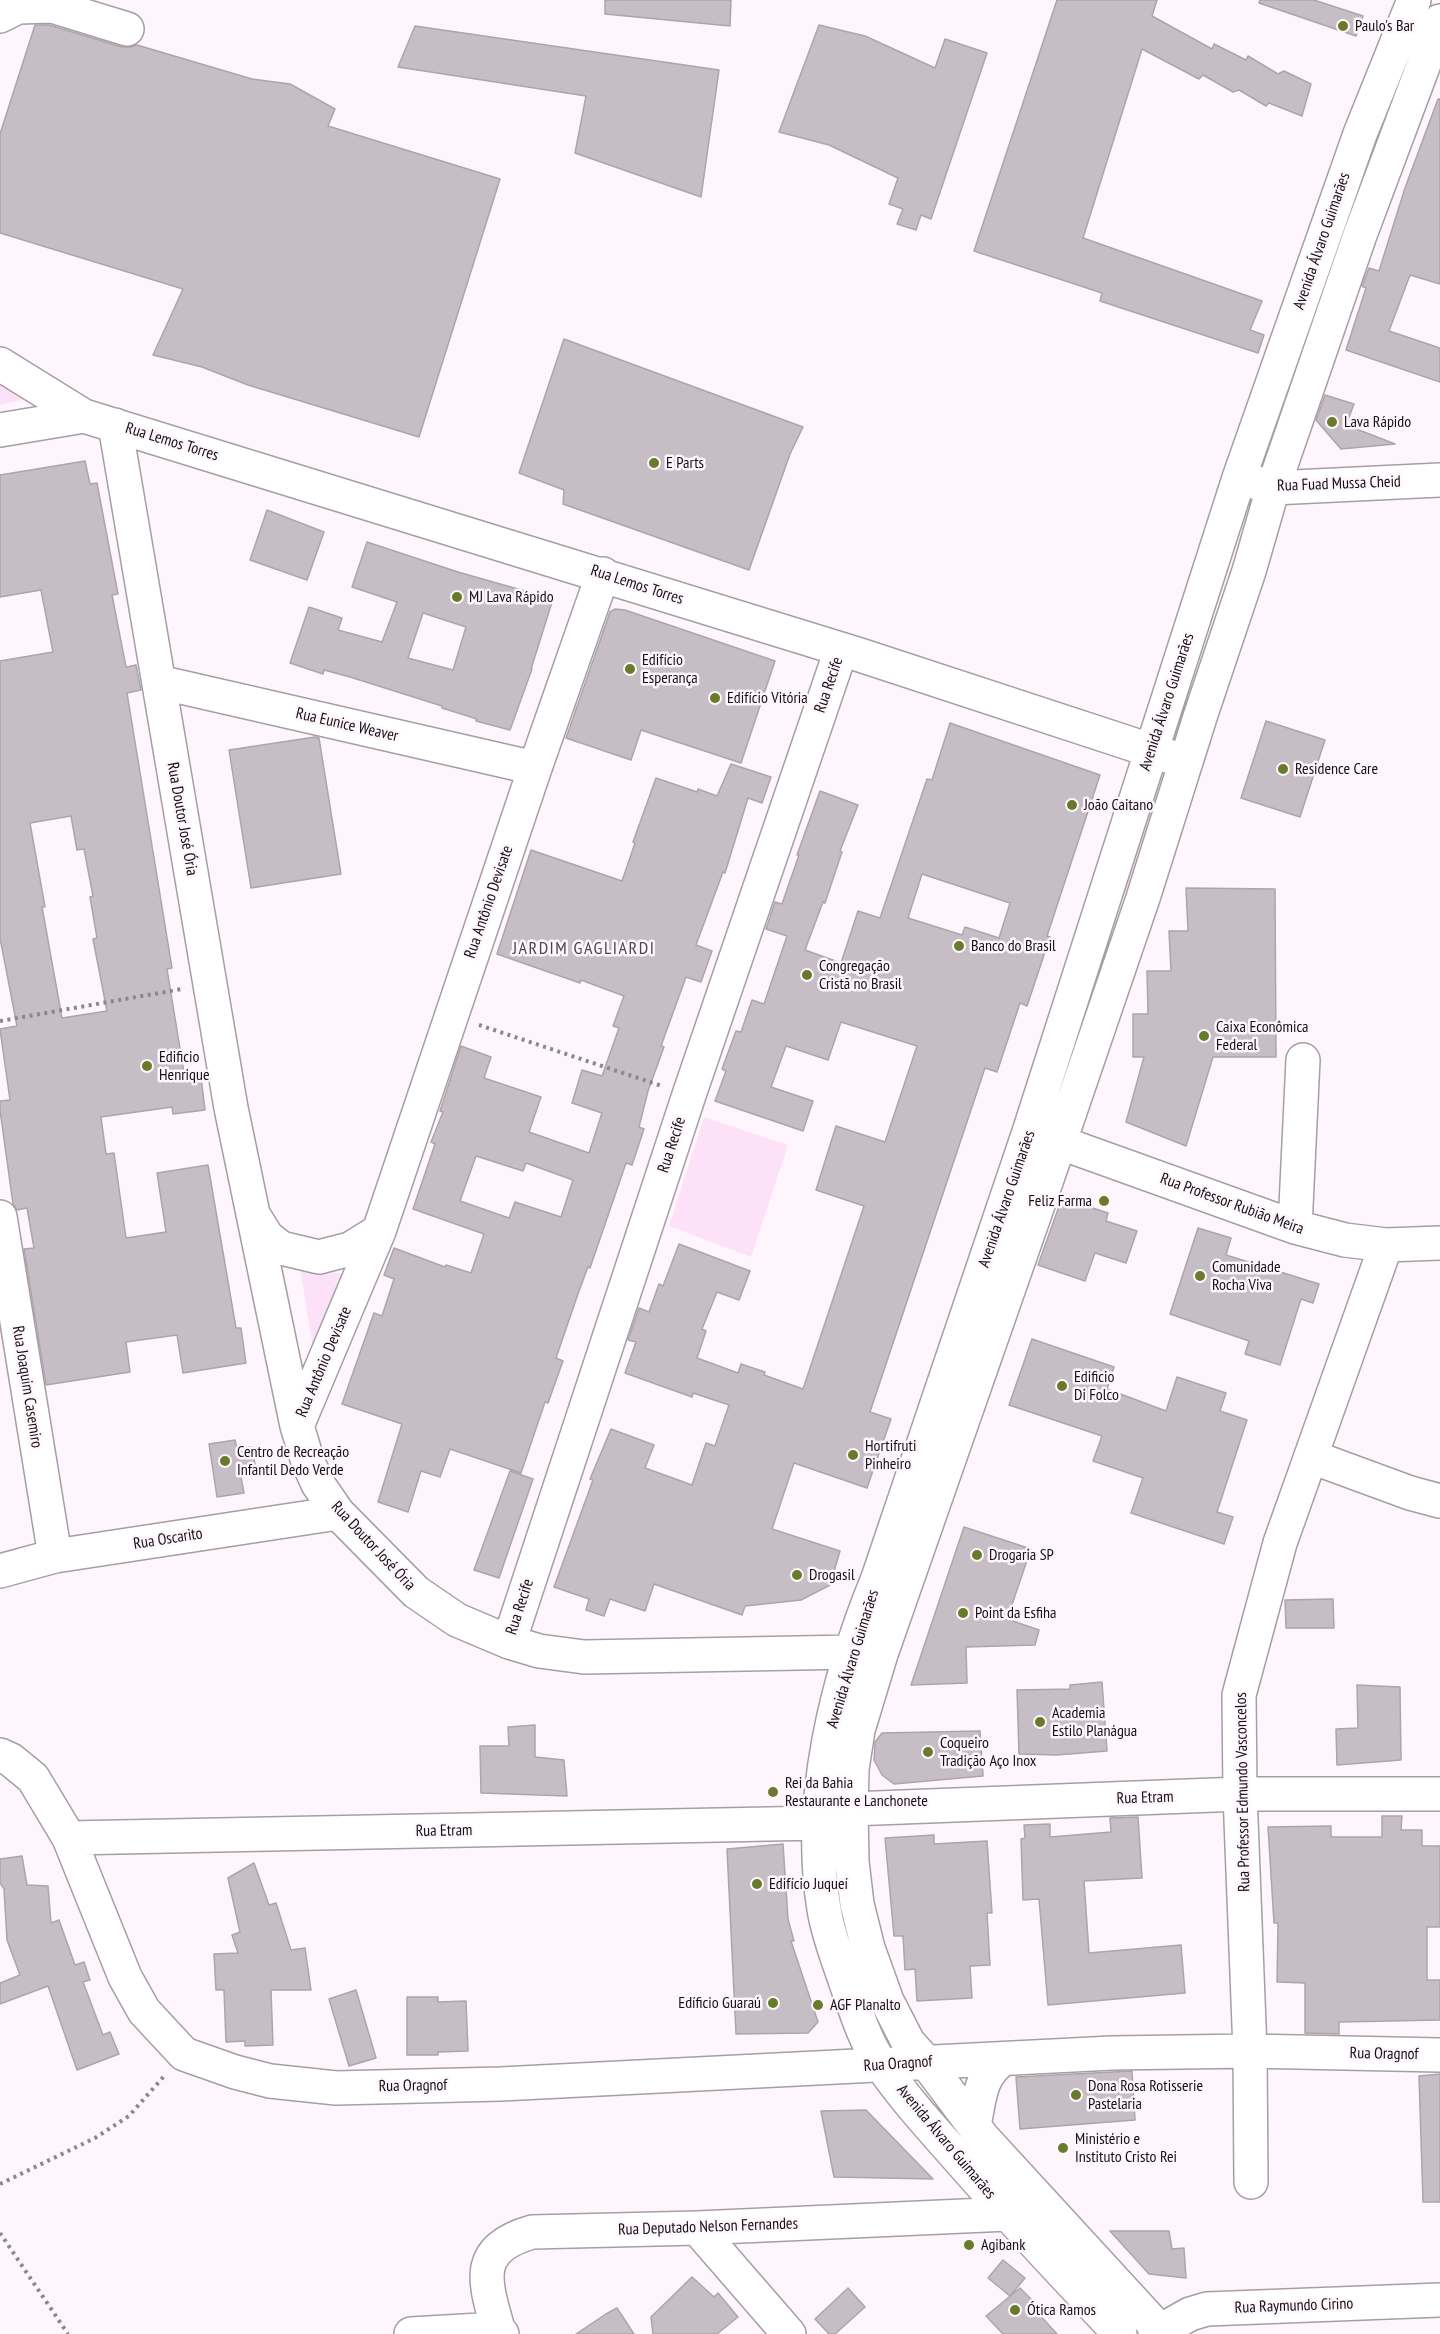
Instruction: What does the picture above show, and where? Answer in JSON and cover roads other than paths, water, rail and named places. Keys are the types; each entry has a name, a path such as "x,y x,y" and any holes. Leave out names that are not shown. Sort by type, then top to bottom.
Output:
{"street":[{"name":"Avenida Álvaro Guimarães","path":"1044,1137 1087,953 1239,478 1360,134 1414,0"},
{"path":"0,16 18,7 52,6 127,29"},
{"name":"Avenida Álvaro Guimarães","path":"1159,2332 1015,2174 908,2042 887,2001 868,1948 857,1904 852,1862 852,1768 866,1653 1044,1137 1120,964 1250,571 1273,488 1360,235 1440,21"},
{"name":"Rua Lemos Torres","path":"0,364 84,416 860,654 1187,762"},
{"name":"Rua Lemos Torres","path":"0,430 84,416"},
{"name":"Rua Doutor José Ória","path":"115,425 231,1108 297,1426 318,1485 338,1513 416,1592 457,1620 509,1642 539,1651 584,1657 866,1653"},
{"name":"Rua Fuad Mussa Cheid","path":"1239,478 1273,488 1440,480"},
{"name":"Rua Antônio Devisate","path":"297,1426 379,1231 603,574"},
{"name":"Rua Recife","path":"509,1642 689,1095 841,650"},
{"name":"Rua Eunice Weaver","path":"159,682 535,768"},
{"path":"1087,953 1120,964"},
{"path":"1295,1227 1303,1060"},
{"name":"Rua Professor Rubião Meira","path":"1044,1137 1295,1227 1345,1240 1386,1245 1440,1243"},
{"name":"Rua Doutor José Ória","path":"252,1213 267,1237 281,1248 319,1257 350,1249 379,1231"},
{"name":"Rua Joaquim Casemiro","path":"0,1217 55,1556"},
{"name":"Rua Professor Edmundo Vasconcelos","path":"1251,2182 1250,2051 1240,1794 1239,1695 1280,1543 1386,1245"},
{"path":"1312,1457 1410,1493 1440,1501"},
{"name":"Rua Oscarito","path":"0,1571 55,1556 338,1513"},
{"name":"Avenida Álvaro Guimarães","path":"866,1653 839,1695 828,1742 819,1823 824,1911 834,1948 861,2026 881,2065 927,2122 1008,2214 1120,2334"},
{"name":"Rua Oragnof","path":"0,1755 11,1760 33,1778 69,1839 125,1977 144,2011 184,2054 235,2072 270,2081 336,2088 501,2084 1112,2053 1250,2051 1440,2055"},
{"name":"Rua Etram","path":"851,1809 1240,1794 1440,1794"},
{"name":"Rua Etram","path":"69,1839 819,1823"},
{"path":"974,2125 984,2079 992,2067 1004,2059"},
{"name":"Rua Deputado Nelson Fernandes","path":"500,2332 487,2289 487,2265 498,2247 511,2238 532,2232 697,2228 1008,2214"},
{"path":"697,2228 789,2334"},
{"name":"Rua Raymundo Cirino","path":"1159,2332 1190,2314 1207,2309 1440,2300"},
{"path":"411,2334 500,2332"}],"place":[{"name":"Paulo's Bar","path":"1343,26"},
{"name":"Lava Rápido","path":"1332,422"},
{"name":"E Parts","path":"654,463"},
{"name":"MJ Lava Rápido","path":"457,597"},
{"name":"Edifício Esperança","path":"630,669"},
{"name":"Edifício Vitória","path":"715,698"},
{"name":"Residence Care","path":"1283,769"},
{"name":"João Caitano","path":"1072,805"},
{"name":"Banco do Brasil","path":"959,946"},
{"name":"Congregação Cristã no Brasil","path":"807,975"},
{"name":"Caixa Econômica Federal","path":"1204,1036"},
{"name":"Edificio Henrique","path":"147,1066"},
{"name":"Feliz Farma","path":"1104,1201"},
{"name":"Comunidade Rocha Viva","path":"1200,1276"},
{"name":"Edificio Di Folco","path":"1062,1386"},
{"name":"Hortifruti Pinheiro","path":"853,1455"},
{"name":"Centro de Recreação Infantil Dedo Verde","path":"225,1461"},
{"name":"Drogaria SP","path":"977,1555"},
{"name":"Drogasil","path":"797,1575"},
{"name":"Point da Esfiha","path":"963,1613"},
{"name":"Academia Estilo Planágua","path":"1040,1722"},
{"name":"Coqueiro Tradição Aço Inox","path":"928,1752"},
{"name":"Rei da Bahia Restaurante e Lanchonete","path":"773,1792"},
{"name":"Edifício Juqueí","path":"757,1884"},
{"name":"Edíficio Guaraú","path":"773,2003"},
{"name":"AGF Planalto","path":"818,2005"},
{"name":"Dona Rosa Rotisserie Pastelaria","path":"1076,2095"},
{"name":"Ministério e Instituto Cristo Rei","path":"1063,2148"},
{"name":"Agibank","path":"969,2245"},
{"name":"Ótica Ramos","path":"1015,2310"}],"district":[{"name":"JARDIM GAGLIARDI","path":"584,949"}]}
